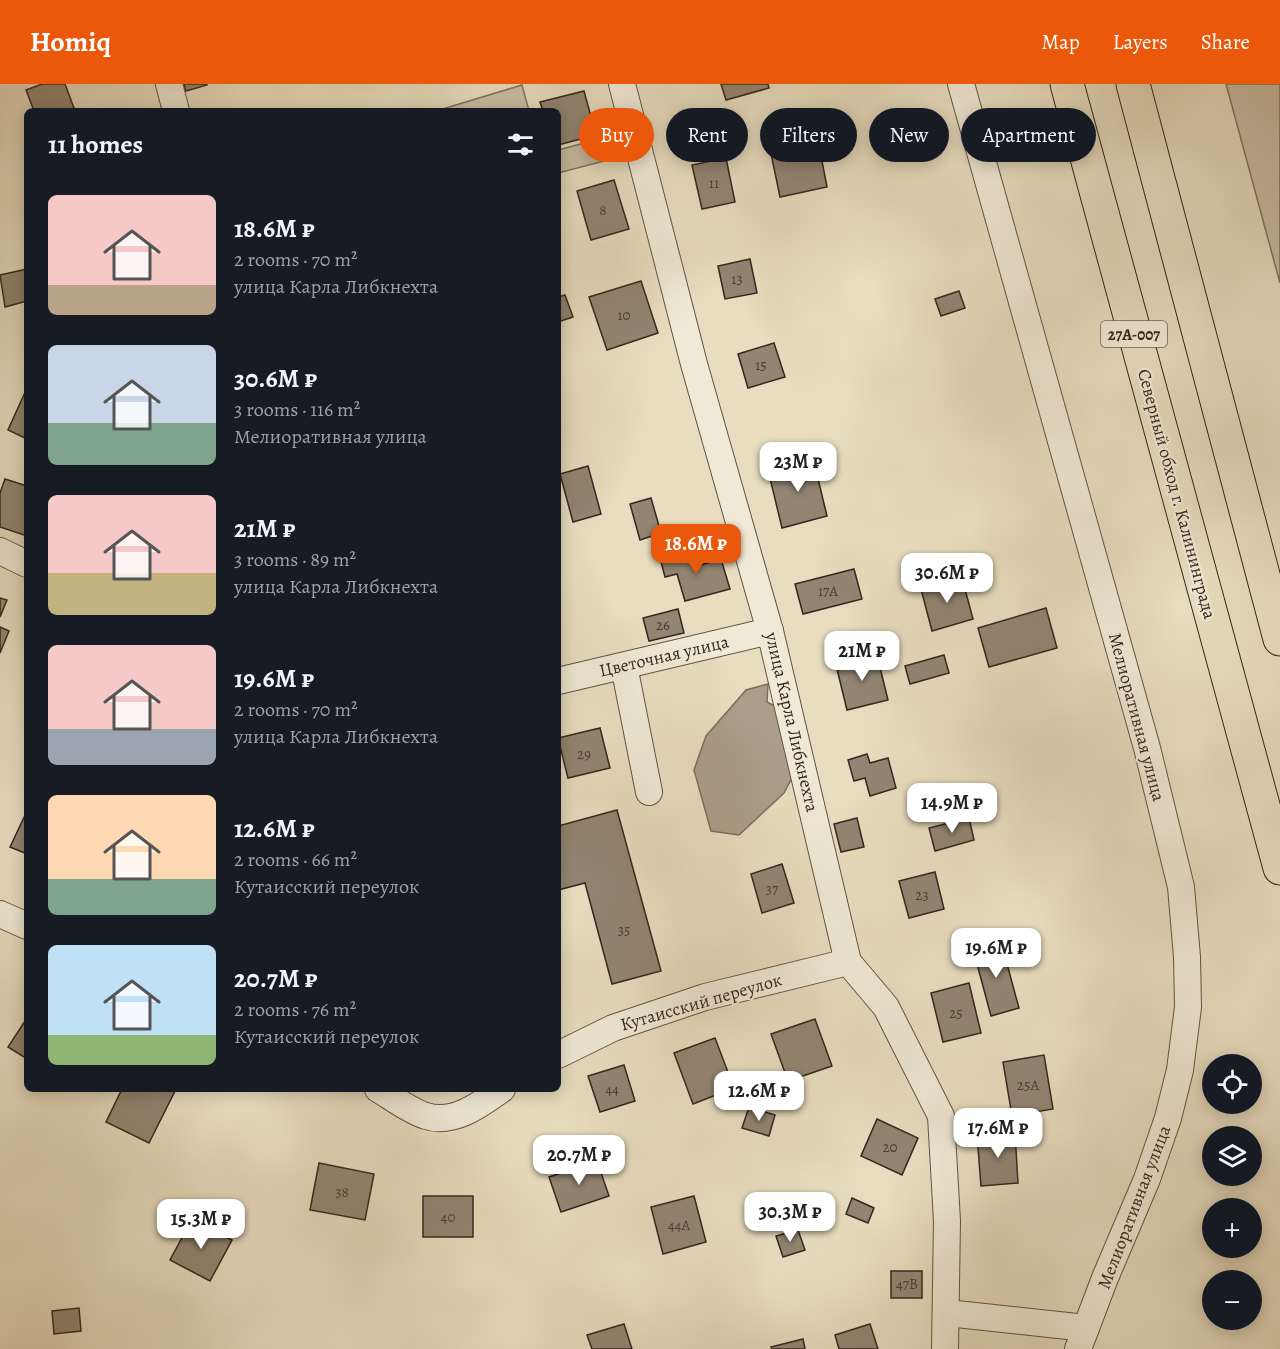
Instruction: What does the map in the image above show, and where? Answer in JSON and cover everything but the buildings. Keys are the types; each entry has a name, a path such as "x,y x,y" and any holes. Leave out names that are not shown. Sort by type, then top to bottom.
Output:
{"highway":[{"name":"Северный обход г. Калининграда","path":"1067,84 1280,868"},
{"path":"1132,84 1280,639"}],"street":[{"path":"169,84 175,108"},
{"name":"улица Карла Либкнехта","path":"622,84 694,364 770,631 848,962 886,1007 940,1116 947,1221 945,1349"},
{"name":"Мелиоративная улица","path":"961,84 1147,748 1181,887 1187,957 1188,1007 1180,1070 1168,1118 1147,1179 1082,1339"},
{"path":"0,551 24,563"},
{"name":"Цветочная улица","path":"561,680 770,631"},
{"path":"624,666 649,792"},
{"path":"0,914 24,925"},
{"name":"Кутаисский переулок","path":"561,1054 613,1028 705,997 848,962"},
{"path":"383,1092 427,1117 446,1118 471,1110 498,1092"},
{"path":"947,1314 1082,1339"}],"shaded area":[{"path":"1226,84 1280,84 1280,283"},
{"path":"522,85 528,108 446,108"},
{"path":"579,144 579,162 600,162 561,172 561,149"},
{"path":"768,684 767,702 786,712 798,766 784,793 739,835 711,831 694,770 706,736 746,690"}]}
